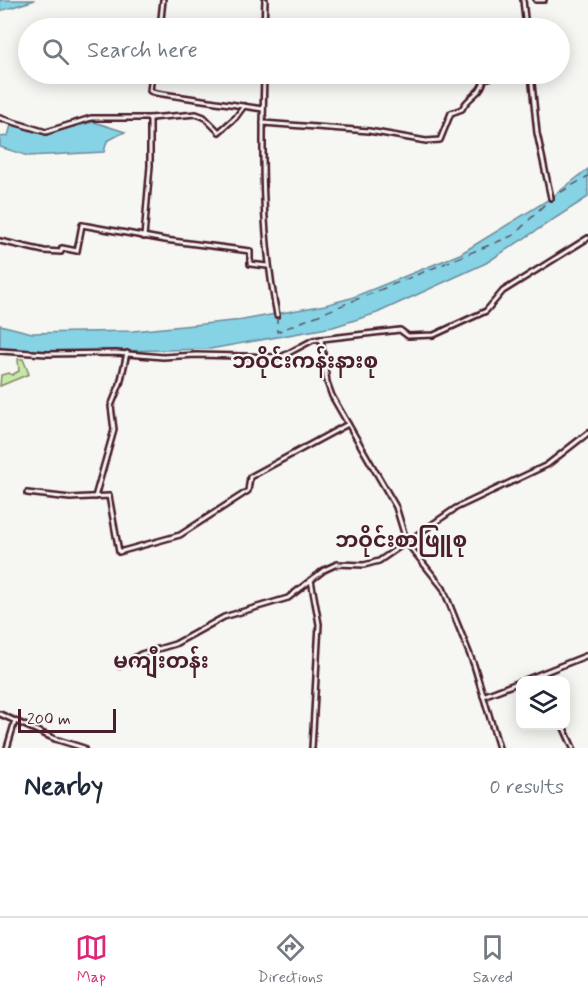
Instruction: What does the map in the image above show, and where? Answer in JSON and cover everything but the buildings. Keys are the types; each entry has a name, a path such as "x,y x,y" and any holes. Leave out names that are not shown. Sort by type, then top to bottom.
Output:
{"street":[{"path":"161,18 163,0"},
{"path":"264,18 265,0"},
{"path":"524,0 525,18"},
{"path":"536,0 544,0"},
{"path":"151,84 150,91 156,93 263,109"},
{"path":"264,84 262,189 267,266 277,315"},
{"path":"263,123 369,131 426,141 441,140 451,113 462,109 465,103 478,93 482,84"},
{"path":"532,84 537,133 551,198"},
{"path":"0,118 46,132 91,118 150,118 196,114 204,117 219,132 236,117 244,106"},
{"path":"144,237 150,166 150,118"},
{"path":"0,240 44,251 61,252 62,248 77,251 82,225 144,237 250,251 250,264 267,266"},
{"path":"0,351 163,357 196,355 281,357 304,343 321,339 400,330 408,336 434,335 486,311 503,291 588,238"},
{"path":"321,339 327,382 348,424 396,507 407,543 443,588 500,748"},
{"path":"95,497 114,430 111,406 120,384 127,354"},
{"path":"27,493 53,497 109,496 119,552 180,535 198,526 248,491 250,477 348,424"},
{"path":"120,666 141,654 175,644 224,617 288,598 337,564 364,565 379,561 456,508 547,465 588,433"},
{"path":"311,580 319,624 312,748"},
{"path":"538,676 588,655"},
{"path":"483,696 516,684"},
{"path":"0,714 55,739 84,748"},
{"path":"7,748 15,720"},
{"path":"565,730 573,748"}],"green space":[{"path":"18,359 23,359 29,374 0,386 1,375 9,373 12,375 19,371"}],"water":[{"path":"0,0 35,0 0,11"},
{"path":"94,122 125,132 107,141 104,152 28,156 0,147 0,137 8,136 11,125 46,133"},
{"path":"588,169 588,197 486,263 377,313 333,327 210,349 73,352 0,349 0,325 32,333 133,331 243,320 351,298 460,254 551,198"}],"ferry route":[{"path":"277,315 277,332 514,235 551,198 588,176"}],"district":[{"name":"ဘဝိုင်းကန်းနားစု","path":"305,362"},
{"name":"ဘဝိုင်းစာဖြူစု","path":"401,541"},
{"name":"မကျီးတန်း","path":"161,662"}]}
